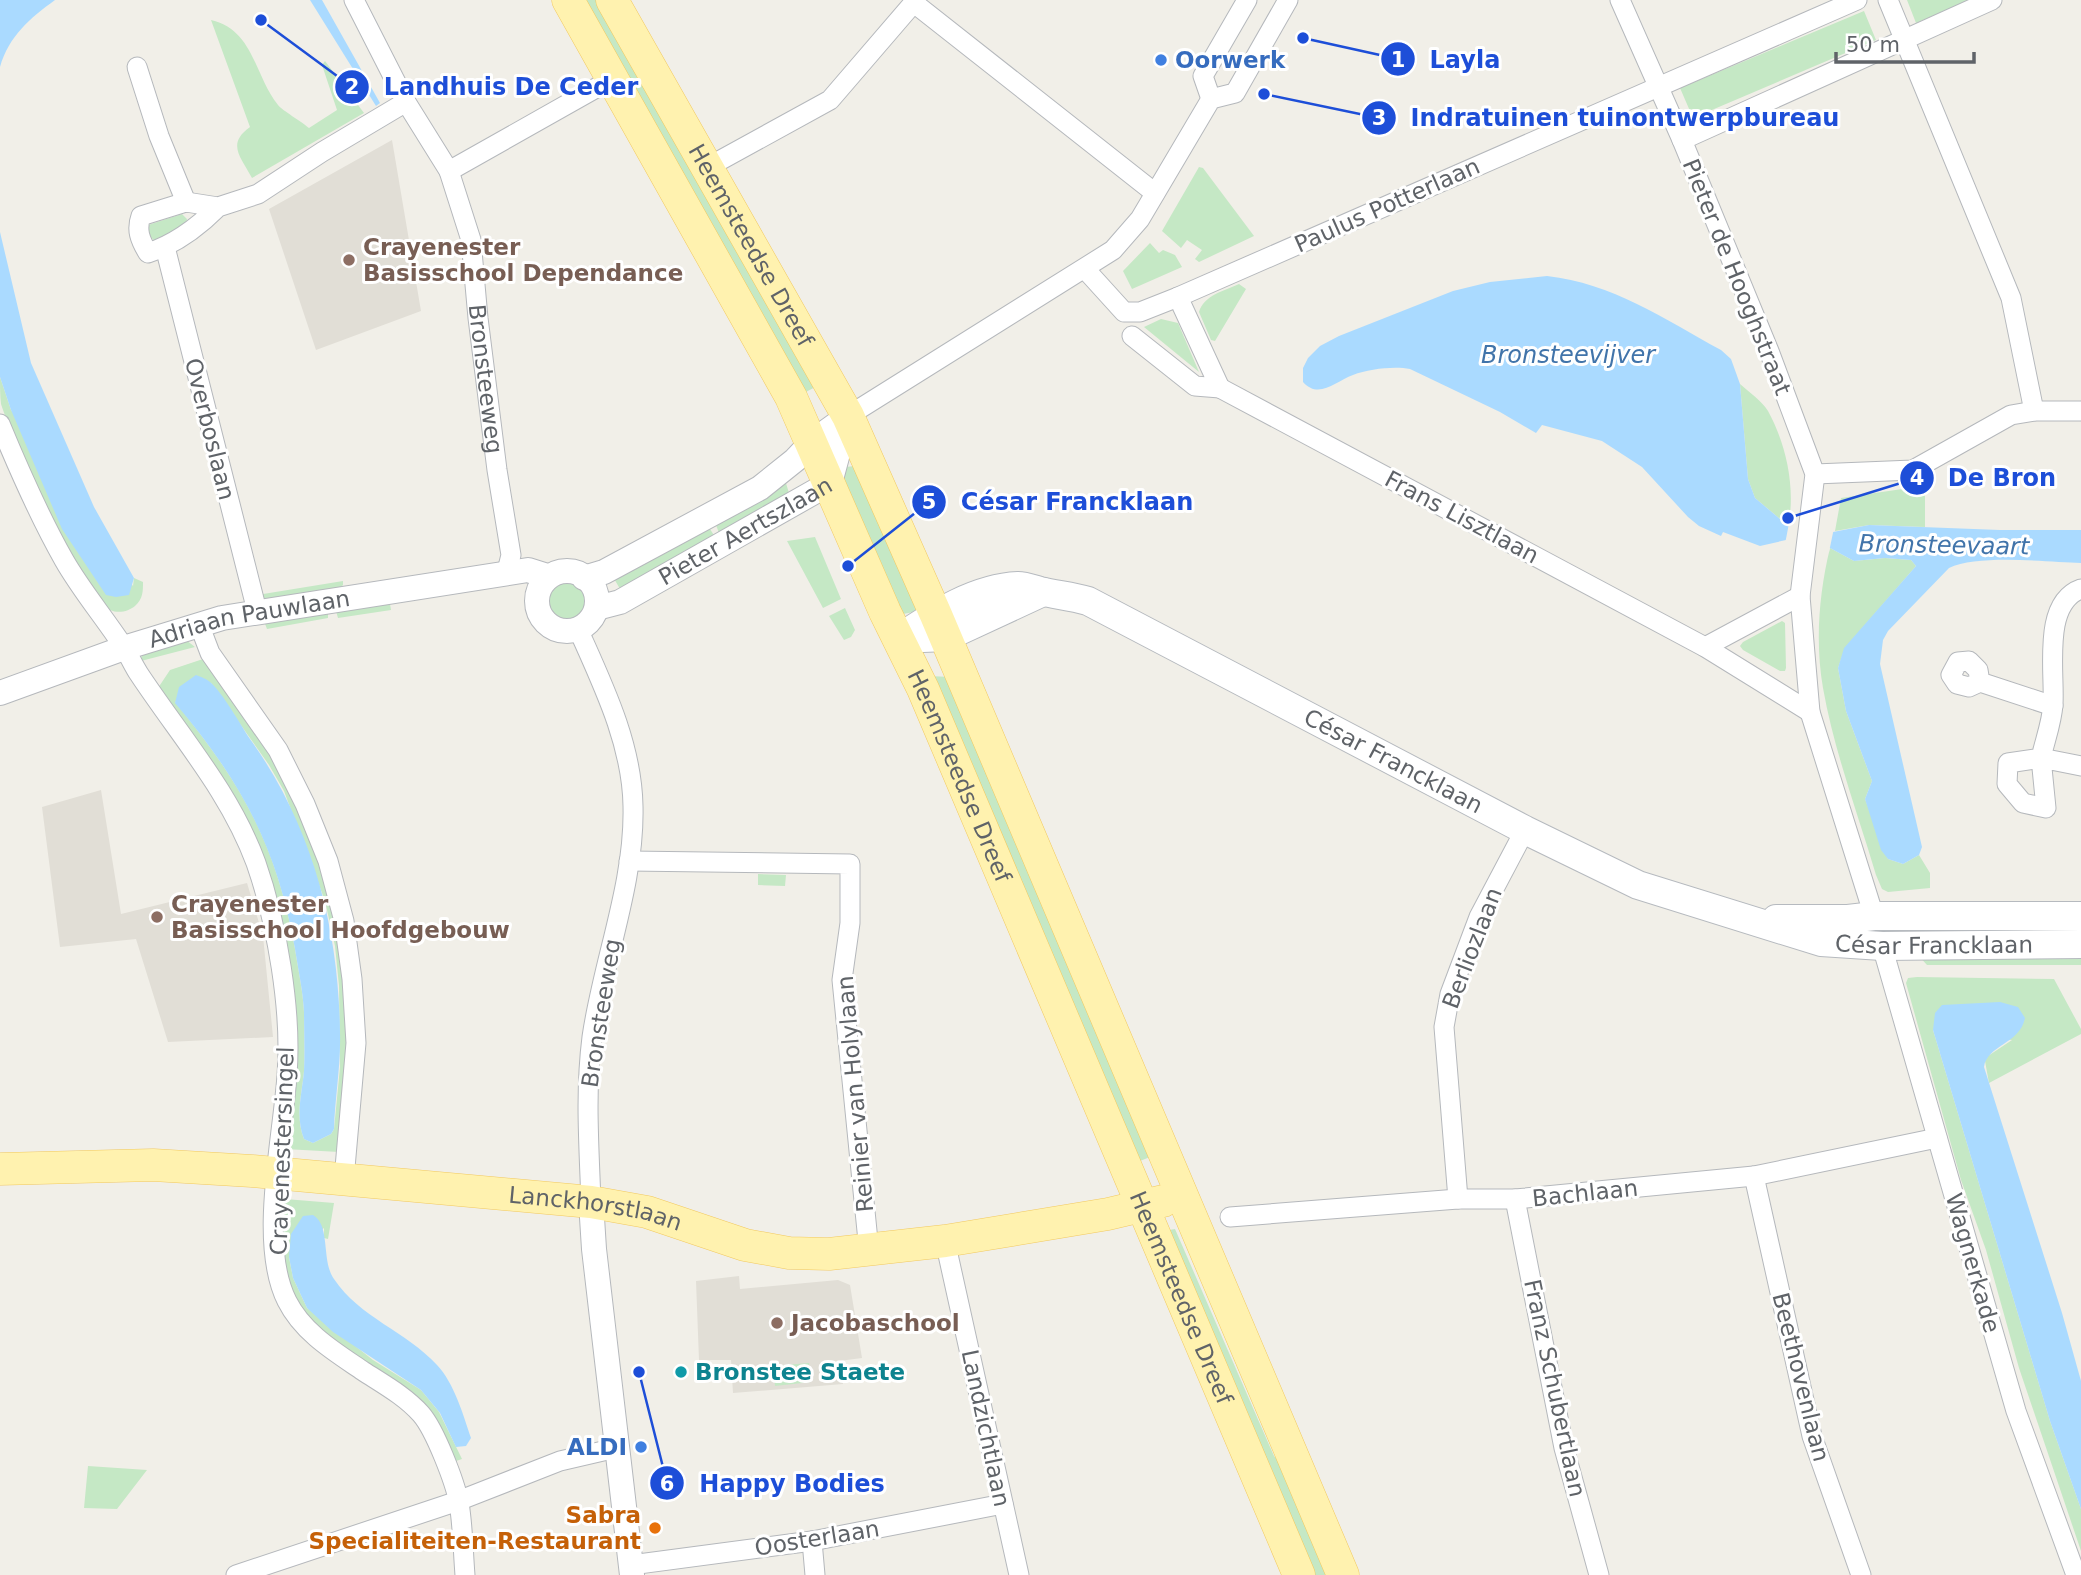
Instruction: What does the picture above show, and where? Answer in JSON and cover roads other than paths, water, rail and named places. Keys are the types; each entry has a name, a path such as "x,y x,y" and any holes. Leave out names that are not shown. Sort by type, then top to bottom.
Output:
{"main road":[{"name":"Heemsteedse Dreef","path":"568,0 791,397 813,442 885,612 923,689 1299,1575"},
{"name":"Heemsteedse Dreef","path":"612,0 848,416 941,626 1343,1575"},
{"name":"César Francklaan","path":"899,638 941,626 969,599 992,591 1020,586 1064,594 1088,601 1525,830 1638,885 1821,942 1882,946 2081,944"},
{"name":"César Francklaan","path":"1748,919 2081,916"},
{"name":"Lanckhorstlaan","path":"0,1169 153,1165 278,1172 591,1202 647,1212 745,1245 789,1253 829,1254 945,1241 1108,1214 1182,1197"}],"street":[{"name":"Bronsteeweg","path":"354,0 406,102 449,171 471,240 495,456 511,555 506,575"},
{"path":"1247,0 1203,76 1208,104 1235,93 1288,0"},
{"name":"Pieter de Hooghstraat","path":"1620,0 1682,139 1769,351 1815,474 1800,596"},
{"name":"Paulus Potterlaan","path":"1086,269 1124,312 1140,312 1857,0"},
{"path":"1888,0 2011,298 2034,411"},
{"path":"1682,139 1992,0"},
{"path":"708,167 830,100 915,1 1155,192"},
{"path":"137,67 159,136 186,202"},
{"path":"449,171 612,79"},
{"path":"218,207 200,225 165,247 148,253 141,242 138,226 141,216 186,202 218,207 258,194 406,102"},
{"name":"Pieter Aertszlaan","path":"584,578 604,572 760,488 848,416 1113,250 1140,219 1208,104"},
{"name":"Overboslaan","path":"165,247 257,611"},
{"path":"1178,297 1220,388"},
{"name":"Frans Lisztlaan","path":"1132,336 1195,386 1220,388 1705,647 1810,712"},
{"path":"1815,474 1913,470 2011,415 2034,411 2081,411"},
{"name":"Pieter Aertszlaan","path":"597,608 620,602 830,483 848,416"},
{"name":"Crayenestersingel","path":"0,424 22,478 65,562 211,775 239,822 256,863 277,946 284,987 288,1072 273,1247 279,1278 287,1301 303,1325 330,1350 399,1394 422,1415 438,1442 458,1501 465,1575"},
{"name":"Adriaan Pauwlaan","path":"0,693 199,624 257,611 528,570 542,587"},
{"path":"565,570 576,572 584,578 595,587 597,608 591,621 578,629 562,631 547,624 538,613 542,587 565,570"},
{"path":"2081,589 2068,594 2057,616 2052,645 2053,706 2041,758 2081,765"},
{"path":"1705,647 1800,596 1810,712 1874,916"},
{"path":"199,624 210,653 278,750 305,804 331,873 344,921 352,979 356,1043 344,1179"},
{"name":"Bronsteeweg","path":"578,629 606,690 626,751 633,806 629,861 592,1036 587,1095 591,1202 631,1570"},
{"path":"1980,682 2053,706"},
{"name":"Berliozlaan","path":"1458,1199 1444,1027 1450,994 1479,917 1525,830"},
{"name":"Reinier van Holylaan","path":"629,861 850,864 849,923 842,980 869,1251"},
{"name":"Wagnerkade","path":"1882,946 2016,1411 2077,1575"},
{"name":"Bachlaan","path":"1230,1217 1458,1199 1515,1199 1754,1176 1937,1138"},
{"name":"Beethovenlaan","path":"1754,1176 1812,1436 1861,1575"},
{"name":"Franz Schubertlaan","path":"1515,1199 1564,1448 1599,1575"},
{"name":"Landzichtlaan","path":"945,1241 1018,1575"},
{"path":"236,1575 458,1501 560,1461 616,1448"},
{"name":"Oosterlaan","path":"631,1570 812,1541 1003,1504"},
{"path":"812,1541 815,1575"}],"water":[{"path":"0,0 55,0 15,37 0,67"},
{"path":"310,0 322,0 380,103 376,106"},
{"path":"0,232 31,363 94,507 134,578 129,595 106,595 62,529 11,410 0,377"},
{"name":"Bronsteevijver","path":"1547,276 1594,286 1616,294 1679,326 1721,350 1731,359 1740,384 1748,479 1755,498 1780,519 1833,532 1869,525 2081,530 2081,563 1995,560 1949,568 1888,631 1883,640 1880,664 1922,847 1919,855 1903,864 1888,859 1881,850 1865,799 1872,781 1846,711 1838,668 1844,648 1916,566 1911,560 1885,558 1854,561 1830,548 1786,540 1760,546 1723,532 1721,536 1699,526 1642,467 1602,441 1542,425 1536,433 1500,412 1410,369 1366,371 1321,389 1309,387 1303,382 1303,368 1308,358 1320,346 1339,336 1453,291 1490,282"},
{"path":"196,675 209,681 220,693 272,772 290,806 318,879 334,955 340,1057 334,1129 331,1134 313,1143 304,1139 300,1122 304,1012 287,912 267,847 253,817 219,760 175,703 179,687"},
{"path":"2000,1002 2018,1007 2025,1018 2017,1034 1991,1054 1984,1067 2081,1381 2081,1509 2050,1421 1933,1030 1935,1013 1942,1005"},
{"path":"313,1215 322,1227 330,1271 344,1292 356,1304 425,1353 443,1372 457,1399 471,1438 466,1446 456,1447 440,1413 421,1390 333,1332 307,1308 293,1278 289,1257 291,1234 303,1216"}],"place":[{"name":"Landhuis De Ceder","path":"261,20"},
{"name":"Layla","path":"1303,38"},
{"name":"Oorwerk","path":"1161,60"},
{"name":"Indratuinen tuinontwerpbureau","path":"1264,94"},
{"name":"Crayenester Basisschool Dependance","path":"349,260"},
{"name":"De Bron","path":"1788,518"},
{"name":"César Francklaan","path":"848,566"},
{"name":"Crayenester Basisschool Hoofdgebouw","path":"157,917"},
{"name":"Jacobaschool","path":"777,1323"},
{"name":"Happy Bodies","path":"639,1372"},
{"name":"Bronstee Staete","path":"681,1372"},
{"name":"ALDI","path":"641,1447"},
{"name":"Sabra Specialiteiten-Restaurant","path":"655,1528"}],"water label":[{"name":"Bronsteevaart","path":"1944,545"}]}
